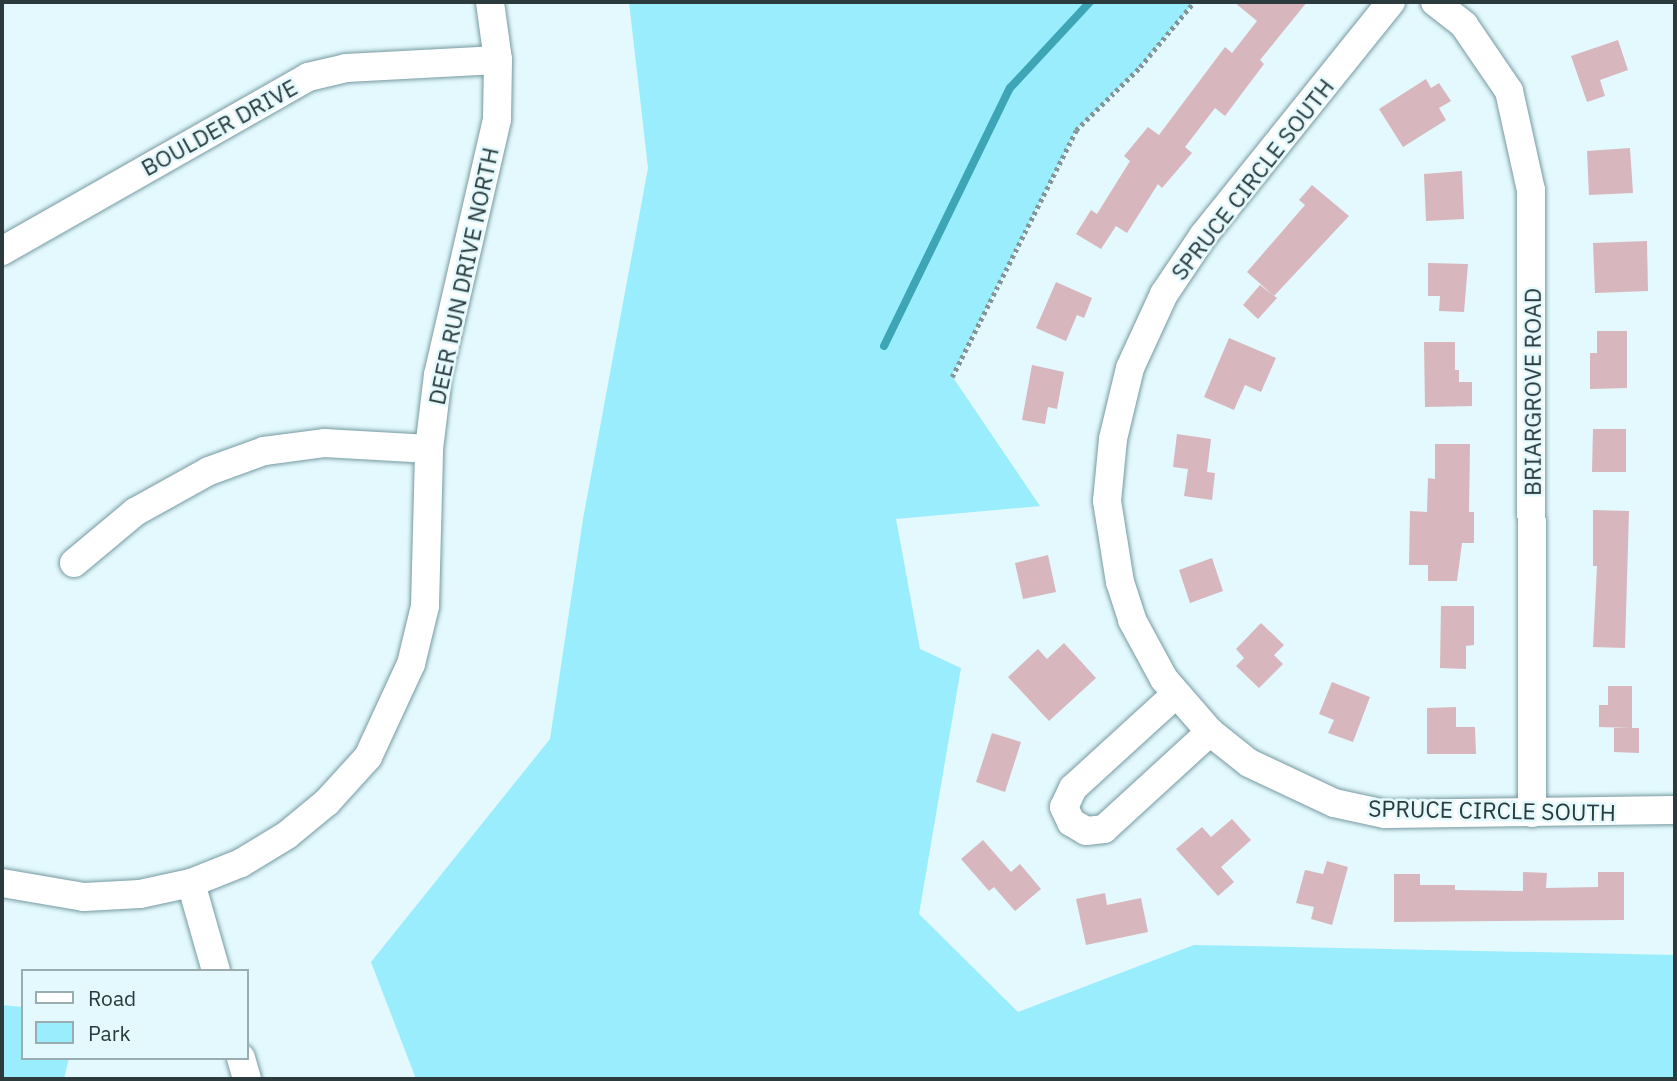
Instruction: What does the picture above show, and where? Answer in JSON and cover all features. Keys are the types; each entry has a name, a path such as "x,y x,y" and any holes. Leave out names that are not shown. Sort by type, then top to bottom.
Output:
{"street":[{"name":"DEER RUN DRIVE NORTH","path":"2,883 84,897 140,894 191,883 241,863 287,835 327,802 368,757 411,664 425,606 429,449 438,375 497,119 498,60 490,2"},
{"name":"SPRUCE CIRCLE SOUTH","path":"1391,2 1190,254 1164,294 1130,368 1108,472 1111,540 1132,620 1175,694 1210,732 1249,763 1334,803 1385,814 1675,810"},
{"name":"BRIARGROVE ROAD","path":"1435,2 1464,25 1509,91 1531,190 1532,813"},
{"name":"BOULDER DRIVE","path":"2,251 308,77 346,68 498,60"},
{"path":"74,563 135,512 209,471 264,451 325,443 429,449"},
{"path":"1175,694 1073,789 1064,807 1070,822 1086,831 1104,829 1210,732"},
{"path":"191,883 215,969"},
{"path":"242,1060 247,1079"}],"path":[{"path":"952,377 1076,130 1140,67 1194,2"}],"green space":[{"path":"629,2 1194,2 1140,67 1076,130 952,376 1040,506 896,519 920,649 961,668 919,914 1018,1012 1194,945 1675,955 1675,1079 416,1079 371,962 550,739 583,519 648,168"},
{"path":"2,1005 21,1007 21,1060 69,1060 64,1079 2,1079"}],"building":[{"path":"1234,2 1307,2 1260,60 1264,64 1225,116 1215,108 1185,147 1192,153 1162,188 1158,184 1127,233 1116,226 1101,249 1076,234 1091,210 1097,214 1130,161 1124,156 1148,127 1159,135 1225,47 1232,53 1257,21"},
{"path":"1618,40 1628,70 1600,80 1605,96 1587,102 1571,56"},
{"path":"1426,79 1431,88 1439,83 1451,101 1439,108 1446,120 1403,147 1379,109"},
{"path":"1630,148 1633,193 1589,195 1587,151"},
{"path":"1462,171 1464,219 1426,221 1424,174"},
{"path":"1312,185 1349,216 1274,296 1247,272 1305,205 1299,200"},
{"path":"1647,241 1648,291 1595,293 1593,243"},
{"path":"1428,263 1468,264 1464,312 1439,311 1440,296 1428,296"},
{"path":"1056,282 1092,298 1084,318 1077,315 1066,341 1036,328"},
{"path":"1260,285 1277,298 1258,319 1243,305"},
{"path":"1597,331 1627,331 1627,388 1590,389 1590,353 1597,353"},
{"path":"1229,338 1276,358 1261,392 1245,385 1234,410 1204,397"},
{"path":"1424,342 1455,342 1455,370 1459,370 1459,382 1472,382 1472,406 1425,407"},
{"path":"1032,365 1064,372 1057,409 1048,407 1045,424 1022,420"},
{"path":"1593,429 1626,429 1626,472 1592,472"},
{"path":"1177,434 1211,439 1207,472 1215,473 1212,500 1184,496 1188,469 1173,467"},
{"path":"1435,444 1470,444 1469,512 1474,512 1474,543 1462,543 1457,581 1428,581 1428,565 1409,565 1410,511 1427,512 1428,478 1435,479"},
{"path":"1593,510 1629,511 1625,648 1593,647 1597,566 1593,566"},
{"path":"1048,555 1056,592 1023,599 1015,563"},
{"path":"1212,558 1223,591 1190,603 1179,570"},
{"path":"1441,606 1474,606 1474,645 1466,646 1466,669 1440,668"},
{"path":"1261,623 1284,645 1274,655 1283,664 1259,688 1236,666 1244,658 1236,649"},
{"path":"1064,643 1096,678 1049,721 1008,677 1038,649 1047,659"},
{"path":"1332,682 1370,697 1353,742 1328,733 1334,720 1319,714"},
{"path":"1608,686 1632,686 1632,728 1599,727 1599,705 1608,705"},
{"path":"1456,707 1456,727 1475,727 1476,754 1427,754 1427,708"},
{"path":"1614,728 1639,728 1639,753 1614,752"},
{"path":"992,733 1021,742 1005,792 976,782"},
{"path":"1232,819 1251,840 1221,867 1234,882 1218,896 1176,849 1202,827 1211,837"},
{"path":"983,840 1011,872 1020,864 1041,889 1015,911 994,887 989,891 961,859"},
{"path":"1327,861 1348,867 1332,925 1311,919 1314,907 1296,903 1305,870 1323,874"},
{"path":"1523,872 1547,873 1546,888 1598,887 1598,872 1624,872 1624,920 1394,922 1394,874 1420,874 1420,885 1455,885 1455,890 1523,891"},
{"path":"1105,893 1107,905 1141,898 1148,932 1086,945 1076,899"}],"waterway":[{"path":"884,346 1010,88 1090,2"}]}
